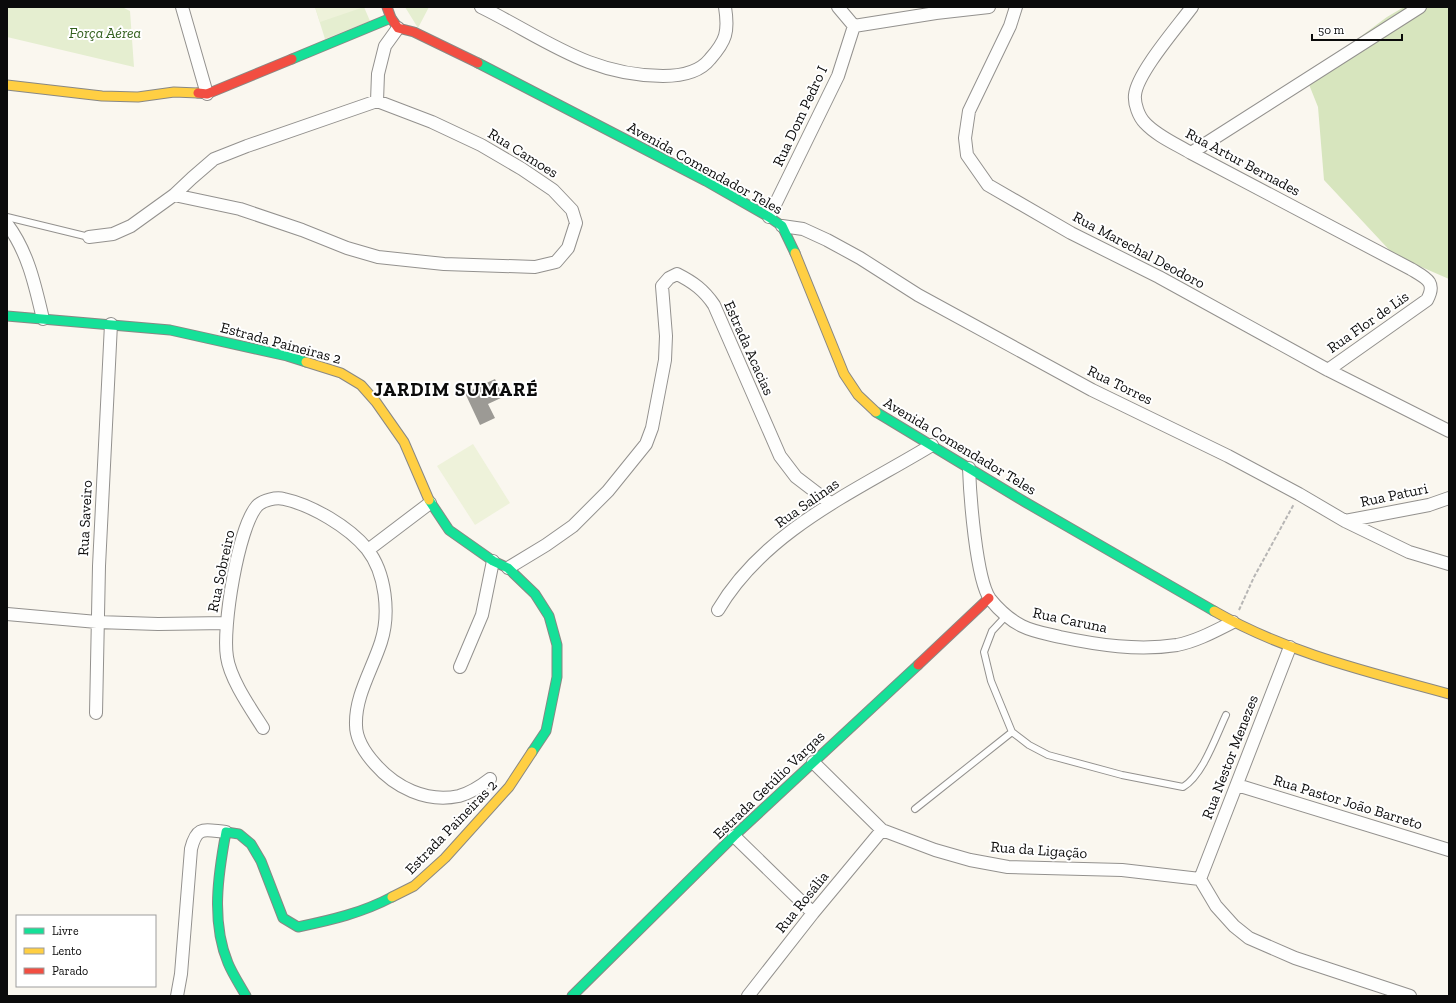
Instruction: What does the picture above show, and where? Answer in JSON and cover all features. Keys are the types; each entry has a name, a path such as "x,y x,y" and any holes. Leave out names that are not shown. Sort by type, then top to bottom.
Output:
{"main road":[{"path":"7,85 102,96 138,97 174,92 207,94 395,23 387,7"},
{"name":"Avenida Comendador Teles","path":"395,23 474,61 699,178 769,217 782,226 803,270 844,374 858,395 877,413 1233,622 1290,647 1329,661 1449,694"},
{"name":"Estrada Paineiras 2","path":"7,316 170,330 287,356 341,373 361,385 380,408 404,442 430,503 449,530 493,561 508,568 535,594 549,616 557,645 557,677 553,704 546,731 509,787 445,858 414,886 369,908 332,920 298,927 289,923 283,918 270,888 261,861 251,844 239,834 226,832"},
{"name":"Estrada Getúlio Vargas","path":"572,996 734,836 989,598"},
{"path":"226,832 219,879 217,920 228,963 246,996"}],"street":[{"path":"182,7 207,94"},
{"path":"481,7 538,40 576,58 611,69 656,76 678,76 703,67 722,45 728,22 725,7"},
{"path":"838,7 854,26 936,13 989,7"},
{"name":"Rua Marechal Deodoro","path":"1016,7 1010,26 969,112 966,131 967,155 988,185 1071,233 1159,277 1328,370 1449,431"},
{"name":"Rua Artur Bernades","path":"1192,7 1145,69 1135,94 1137,109 1144,123 1158,134 1192,153 1411,269 1427,279 1432,286 1432,291 1427,300"},
{"path":"1192,153 1420,7"},
{"path":"89,236 113,234 131,226 174,195 214,159 246,146 377,101 378,74 385,46 395,23"},
{"name":"Rua Dom Pedro I","path":"769,217 838,76 854,26"},
{"name":"Rua Camoes","path":"174,195 240,209 302,230 347,248 378,257 444,264 535,266 556,262 568,248 576,223 572,210 553,190 522,169 481,145 432,122 377,101"},
{"path":"7,224 14,234 32,270 43,318"},
{"name":"Rua Torres","path":"782,226 803,229 827,240 860,258 918,295 1085,386 1228,456 1299,494 1345,521 1409,552 1449,564"},
{"name":"Estrada Acacias","path":"508,568 546,545 573,526 608,492 646,444 652,428 665,360 666,336 662,286 669,278 677,274 693,282 704,291 714,305 770,437 787,467 796,477 830,503"},
{"name":"Rua Flor de Lis","path":"1328,370 1427,300"},
{"name":"Rua Saveiro","path":"96,713 97,622 111,324"},
{"name":"Rua Salinas","path":"718,610 730,590 758,561 798,525 830,503 870,482 932,445"},
{"name":"Rua Caruna","path":"969,468 970,499 981,574 989,598 1006,616 1023,626 1042,633 1098,644 1124,647 1151,647 1178,645 1196,640 1233,622"},
{"name":"Rua Paturi","path":"1345,521 1429,505 1449,498"},
{"name":"Rua Sobreiro","path":"7,614 97,622 158,624 226,623 241,538 250,516 258,505 269,500 283,499 319,512 352,533 368,550 381,576 387,614 381,642 358,704 356,727 366,753 382,772 397,785 415,793 440,797 458,796 470,792 490,779"},
{"path":"368,550 430,503"},
{"path":"460,666 482,615 493,561"},
{"path":"226,623 225,640 227,659 243,696 264,728"},
{"name":"Rua Nestor Menezes","path":"1200,879 1290,647"},
{"name":"Rua da Ligação","path":"813,762 882,830 934,850 970,860 1008,867 1122,870 1200,879"},
{"name":"Rua Pastor João Barreto","path":"1237,785 1449,850"},
{"path":"177,996 181,974 193,839 199,831 203,830 226,832"},
{"name":"Rua Rosália","path":"748,996 882,830"},
{"path":"734,836 813,914"},
{"path":"1200,879 1216,906 1234,926 1249,938 1295,958 1410,996"}],"lane":[{"path":"7,217 89,236"},
{"path":"1006,616 992,631 984,652 991,681 1012,732 1029,745 1048,755 1122,775 1183,787 1191,782 1226,715"},
{"path":"915,809 1012,732"}],"path":[{"path":"1233,622 1254,577 1299,494"}],"green space":[{"name":"Força Aérea","path":"7,7 122,7 130,11 134,67 7,37"},
{"path":"315,7 364,7 370,21 325,39"},
{"path":"315,7 364,7 320,22"},
{"path":"405,7 429,7 418,28"},
{"path":"1404,7 1449,7 1449,279 1394,255 1324,180 1318,107 1306,77 1387,17"},
{"path":"473,444 510,503 475,525 437,466"}],"building":[{"path":"495,379 503,397 488,404 495,418 480,425 465,393"}],"traffic: fast":[{"path":"292,59 391,18"},
{"path":"478,63 706,181 769,217 782,226 795,253"},
{"path":"7,316 170,330 287,356 306,362"},
{"path":"876,412 1025,502 1214,611"},
{"path":"429,500 449,530 493,561 508,568 535,594 549,616 557,645 557,677 546,731 532,752"},
{"path":"572,996 734,836 918,665"},
{"path":"246,996 228,963 219,931 219,882 226,832 239,834 251,844 261,861 283,918 298,927 358,912 392,897"}],"traffic: slow":[{"path":"7,85 102,96 138,97 174,92 198,93"},
{"path":"795,253 844,374 858,395 876,412"},
{"path":"306,362 341,373 361,385 376,402 404,442 429,500"},
{"path":"1214,611 1270,639 1299,650 1359,669 1449,694"},
{"path":"392,897 414,886 445,858 509,787 532,752"}],"traffic: jam":[{"path":"387,7 391,18 398,28 414,32 478,63"},
{"path":"198,93 207,94 292,59"},
{"path":"918,665 989,598"}],"district":[{"name":"JARDIM SUMARÉ","path":"456,389"}]}
